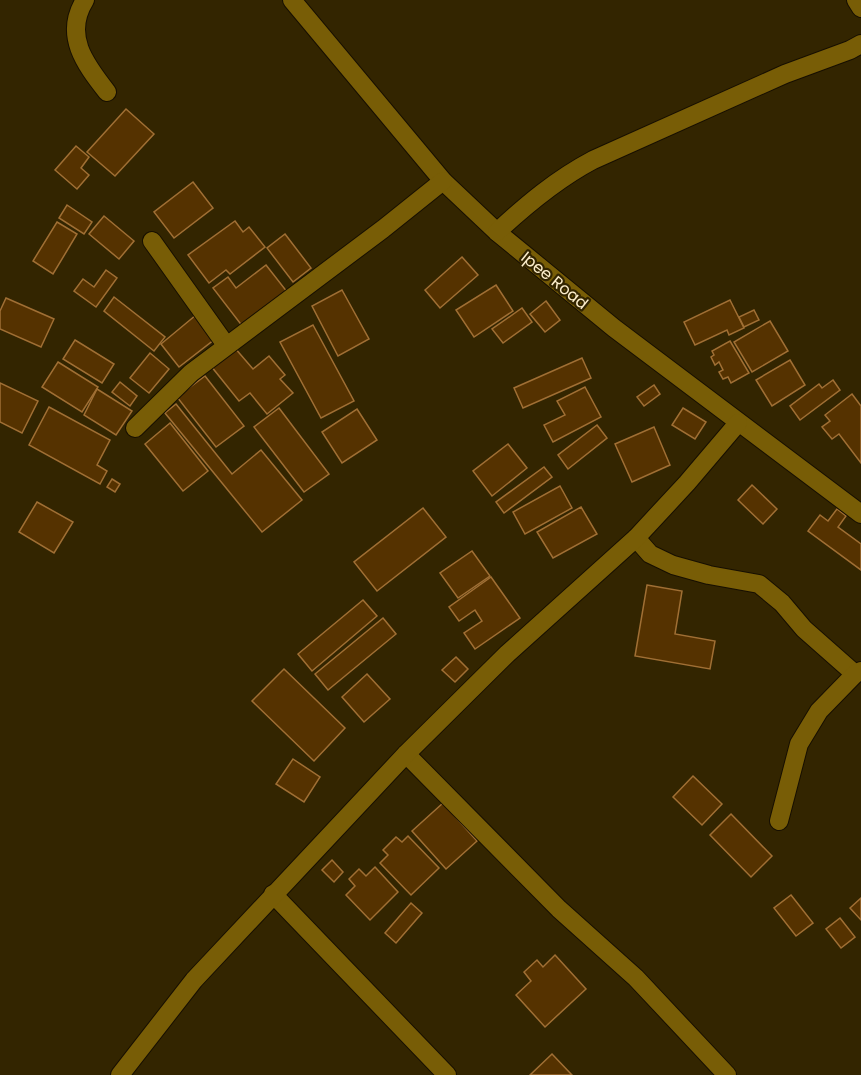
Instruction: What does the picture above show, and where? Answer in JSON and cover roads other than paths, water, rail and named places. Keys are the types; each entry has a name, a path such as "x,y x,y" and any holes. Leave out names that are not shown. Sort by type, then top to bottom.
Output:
{"street":[{"path":"86,0 81,7 75,40 92,73 107,92"},
{"name":"Ipee Road","path":"292,0 443,181 497,232 614,328 861,514"},
{"path":"856,0 861,8"},
{"path":"497,232 532,200 567,174 593,160 785,74 861,44"},
{"path":"135,428 191,373 383,229 443,181"},
{"path":"152,241 226,345"},
{"path":"128,1072 194,980 273,894 406,754 507,654 636,538 738,423"},
{"path":"636,538 650,555 673,565 709,575 759,584 782,603 804,629 858,672 819,711 799,744 779,821"},
{"path":"406,754 559,909 636,978 727,1075"},
{"path":"273,894 447,1075"}]}
